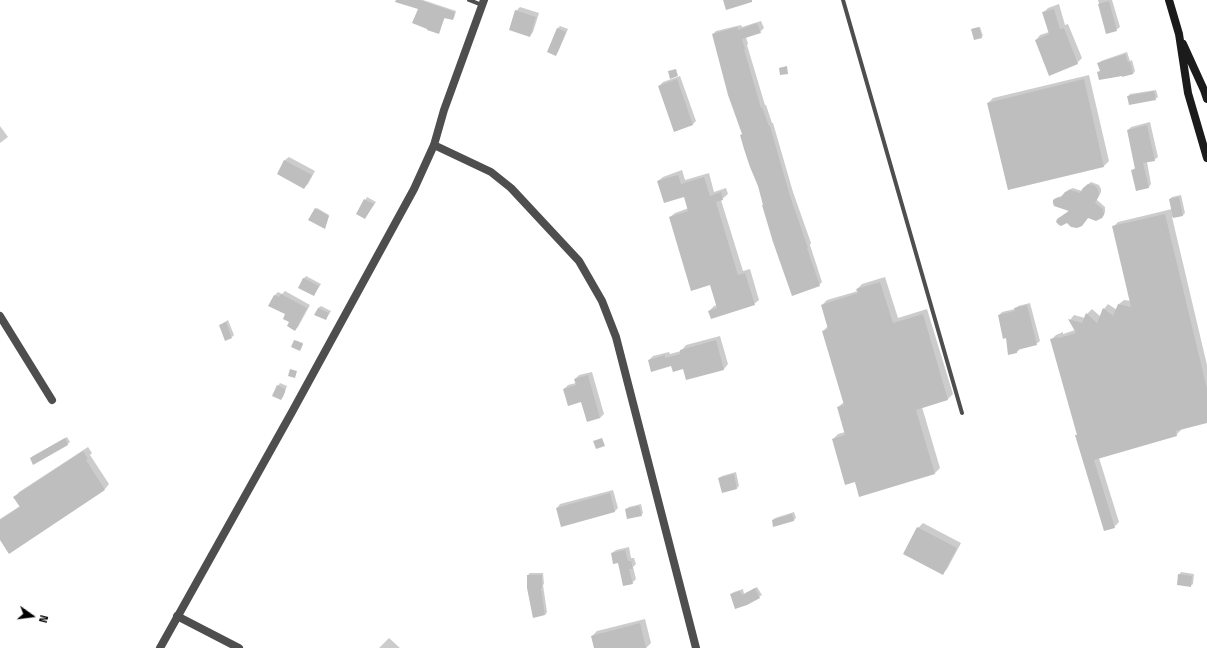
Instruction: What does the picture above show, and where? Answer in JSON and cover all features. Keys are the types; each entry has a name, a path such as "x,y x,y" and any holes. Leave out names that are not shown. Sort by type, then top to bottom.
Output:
{"main road":[{"path":"1169,0 1179,34 1207,99"},
{"path":"1179,34 1188,93 1207,158"}],"street":[{"path":"160,648 292,412 414,189 434,145 444,110 483,2"},
{"path":"434,145 491,172 511,188 579,261 602,301 616,337 696,648"},
{"path":"0,316 52,400"},
{"path":"177,616 239,648"}],"lane":[{"path":"469,0 483,2"},
{"path":"843,0 962,413"}],"building":[{"path":"396,0 420,0 455,12 453,20 444,18 439,34 427,30 412,23 418,9 395,2"},
{"path":"723,0 752,0 752,2 726,10"},
{"path":"1109,1 1117,31 1106,34 1098,4"},
{"path":"1054,9 1060,29 1064,28 1078,64 1049,76 1035,40 1049,34 1042,12"},
{"path":"515,10 536,17 530,37 509,30"},
{"path":"757,23 761,33 742,39 744,49 761,108 762,107 770,126 790,196 820,286 792,296 773,242 758,186 744,149 740,135 742,134 728,95 712,34 737,27 738,30"},
{"path":"979,27 982,38 974,40 971,29"},
{"path":"557,28 566,32 556,56 547,52"},
{"path":"1125,54 1128,62 1130,62 1133,74 1099,80 1097,72 1100,71 1097,63"},
{"path":"787,66 788,74 780,75 779,68"},
{"path":"676,69 678,76 670,79 668,71"},
{"path":"677,79 693,125 674,132 658,86"},
{"path":"1084,79 1104,167 1008,190 987,103"},
{"path":"1154,91 1156,100 1129,105 1127,96"},
{"path":"1147,125 1155,161 1143,163 1149,188 1136,191 1131,170 1135,169 1127,130"},
{"path":"284,160 312,175 304,189 277,174"},
{"path":"678,175 681,184 704,177 710,196 721,192 723,200 716,202 738,275 745,273 755,305 711,319 708,311 717,308 710,285 691,291 669,217 688,211 684,197 664,203 657,181"},
{"path":"1088,184 1094,185 1098,189 1099,195 1095,203 1103,209 1104,214 1102,218 1096,221 1088,218 1082,226 1077,228 1071,227 1067,223 1061,226 1059,225 1056,222 1057,219 1069,211 1054,206 1053,200 1060,198 1065,192 1070,190 1080,193"},
{"path":"1179,197 1183,216 1173,218 1169,199"},
{"path":"364,199 374,204 365,219 356,214"},
{"path":"315,208 329,216 325,229 308,220"},
{"path":"1165,214 1207,389 1207,423 1176,431 1177,436 1094,460 1115,528 1104,531 1075,435 1077,435 1050,339 1076,333 1068,319 1082,323 1086,313 1097,323 1103,308 1113,316 1118,304 1131,307 1112,226"},
{"path":"303,278 319,286 314,296 298,288"},
{"path":"880,282 893,323 923,314 948,400 916,410 935,474 859,497 855,482 845,485 832,439 845,435 837,407 844,405 822,331 828,329 821,305 858,293 856,289"},
{"path":"281,294 307,308 295,331 287,326 289,322 283,319 285,314 268,306 274,295 279,297"},
{"path":"1027,305 1037,345 1017,350 1017,353 1008,355 1006,338 1003,339 998,315 1015,311 1014,308"},
{"path":"318,308 329,313 326,320 314,315"},
{"path":"226,322 232,338 225,341 219,325"},
{"path":"294,340 303,344 300,351 291,347"},
{"path":"716,340 724,370 686,380 683,369 673,372 671,366 651,372 648,360 665,355 665,358 680,354 680,350"},
{"path":"290,369 297,371 295,378 288,376"},
{"path":"588,375 600,418 587,422 581,402 568,406 563,389 576,385 574,379"},
{"path":"277,385 285,389 281,400 272,396"},
{"path":"65,438 68,445 33,465 30,458"},
{"path":"602,438 605,446 596,449 593,441"},
{"path":"83,451 88,459 86,460 105,490 9,554 0,540 0,520 20,507 13,497"},
{"path":"734,474 737,489 722,493 718,478"},
{"path":"610,493 615,512 561,527 556,508"},
{"path":"639,506 642,516 627,519 625,509"},
{"path":"792,514 794,521 773,527 772,520"},
{"path":"917,527 957,548 943,575 903,554"},
{"path":"625,550 628,561 631,561 633,569 629,569 633,584 623,586 618,563 613,564 611,553"},
{"path":"1178,574 1192,576 1191,587 1177,585"},
{"path":"527,575 542,575 541,588 545,615 533,618 527,588"},
{"path":"755,588 760,598 735,609 730,594 740,591 742,595"},
{"path":"640,623 646,648 594,648 591,636"}]}
